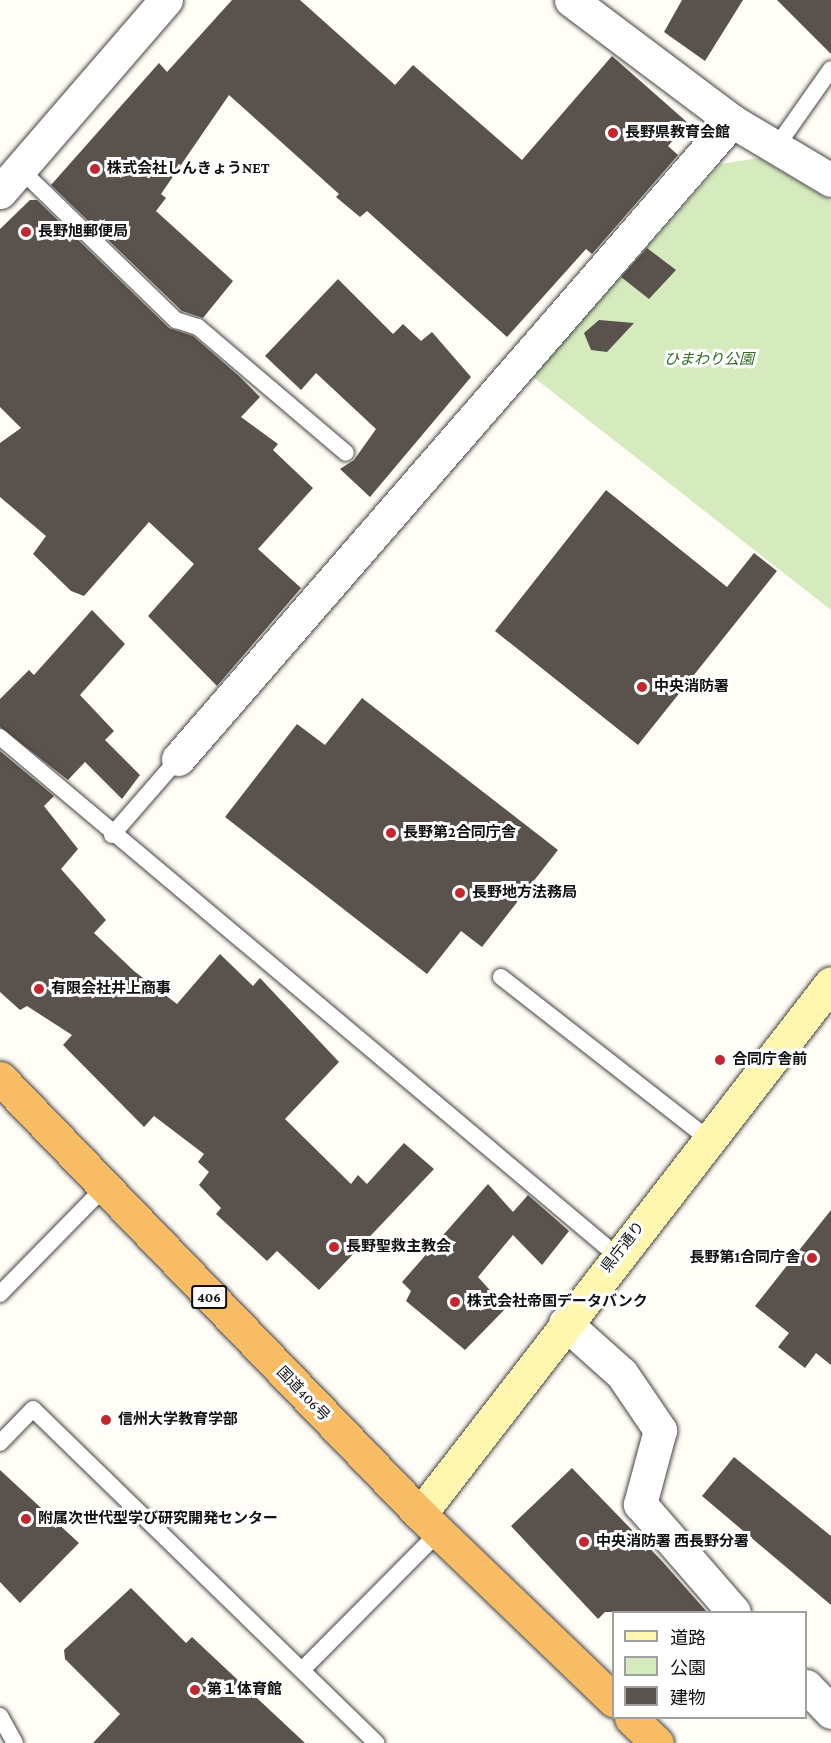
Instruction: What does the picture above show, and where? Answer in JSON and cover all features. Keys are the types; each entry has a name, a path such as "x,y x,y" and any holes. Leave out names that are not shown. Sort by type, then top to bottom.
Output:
{"highway":[{"name":"国道406号","path":"0,1078 103,1189 430,1523 612,1699"},
{"path":"632,1719 657,1743"}],"main road":[{"name":"県庁通り","path":"430,1523 565,1323 831,983"}],"street":[{"path":"9,180 166,0"},
{"path":"572,0 732,121 831,180"},
{"path":"178,759 732,121"},
{"path":"565,1323 622,1374 660,1430 640,1504 733,1611"},
{"path":"807,1687 831,1712"}],"lane":[{"path":"776,147 831,69"},
{"path":"9,180 176,320 198,327 346,453"},
{"path":"0,738 112,835 616,1255"},
{"path":"112,835 178,759"},
{"path":"501,977 708,1140"},
{"path":"0,1294 103,1189"},
{"path":"0,1443 33,1409 376,1743"},
{"path":"302,1670 430,1523"},
{"path":"0,1716 15,1743"}],"green space":[{"name":"ひまわり公園","path":"759,158 831,201 831,610 532,376 721,164"}],"building":[{"path":"232,0 300,0 395,85 413,65 522,160 612,56 688,123 668,146 678,155 592,254 586,249 507,337 367,211 360,217 336,197 339,194 229,95 161,194 166,198 156,211 233,281 203,318 182,311 51,185 159,63 167,72"},
{"path":"682,0 743,0 705,61 664,32"},
{"path":"777,0 831,0 831,54"},
{"path":"30,200 37,200 169,328 193,336 260,397 241,417 278,444 273,450 313,488 258,549 301,588 217,686 148,616 194,564 149,522 84,596 71,591 33,554 46,536 0,497 0,443 21,428 0,407 0,229"},
{"path":"647,248 676,270 649,299 621,277"},
{"path":"338,279 393,334 403,324 421,341 432,332 471,377 370,497 340,469 354,460 376,429 316,373 301,390 265,356"},
{"path":"599,320 634,323 607,352 591,350 584,333"},
{"path":"606,490 727,587 754,553 777,571 638,745 495,631"},
{"path":"92,610 125,644 80,695 114,731 105,740 140,775 122,799 85,762 68,780 0,727 0,699 29,670 34,675"},
{"name":"長野第2合同庁舎","path":"362,698 558,850 482,947 461,931 427,974 225,817 297,724 325,745"},
{"path":"0,751 54,796 44,806 78,849 61,869 106,920 94,933 134,971 177,1004 220,954 253,986 260,978 339,1062 285,1119 351,1184 358,1175 367,1184 404,1143 434,1169 319,1290 277,1251 267,1261 216,1214 221,1208 199,1185 209,1172 198,1162 204,1154 154,1116 144,1127 63,1045 72,1035 27,1006 20,1010 0,992"},
{"path":"488,1184 513,1212 528,1195 569,1231 542,1265 513,1235 478,1277 506,1308 465,1350 406,1301 411,1291 402,1282"},
{"name":"長野第1合同庁舎","path":"831,1210 831,1365 816,1353 805,1368 778,1347 789,1333 755,1306"},
{"path":"734,1457 831,1536 831,1605 702,1496"},
{"path":"572,1468 661,1560 706,1611 612,1611 605,1612 598,1619 511,1526"},
{"name":"附属次世代型学び研究開発センター","path":"0,1470 79,1543 20,1603 0,1582"},
{"path":"131,1588 186,1643 192,1637 305,1743 93,1743 120,1714 65,1659 64,1650"}],"place":[{"name":"長野県教育会館","path":"613,133"},
{"name":"株式会社しんきょうNET","path":"95,169"},
{"name":"長野旭郵便局","path":"26,232"},
{"name":"中央消防署","path":"642,687"},
{"name":"長野第2合同庁舎","path":"391,833"},
{"name":"長野地方法務局","path":"460,893"},
{"name":"有限会社井上商事","path":"39,989"},
{"name":"合同庁舎前","path":"720,1060"},
{"name":"長野聖救主教会","path":"334,1247"},
{"name":"長野第1合同庁舎","path":"812,1258"},
{"name":"株式会社帝国データバンク","path":"455,1302"},
{"name":"信州大学教育学部","path":"106,1420"},
{"name":"附属次世代型学び研究開発センター","path":"26,1519"},
{"name":"中央消防署 西長野分署","path":"584,1542"},
{"name":"第１体育館","path":"195,1690"}]}
